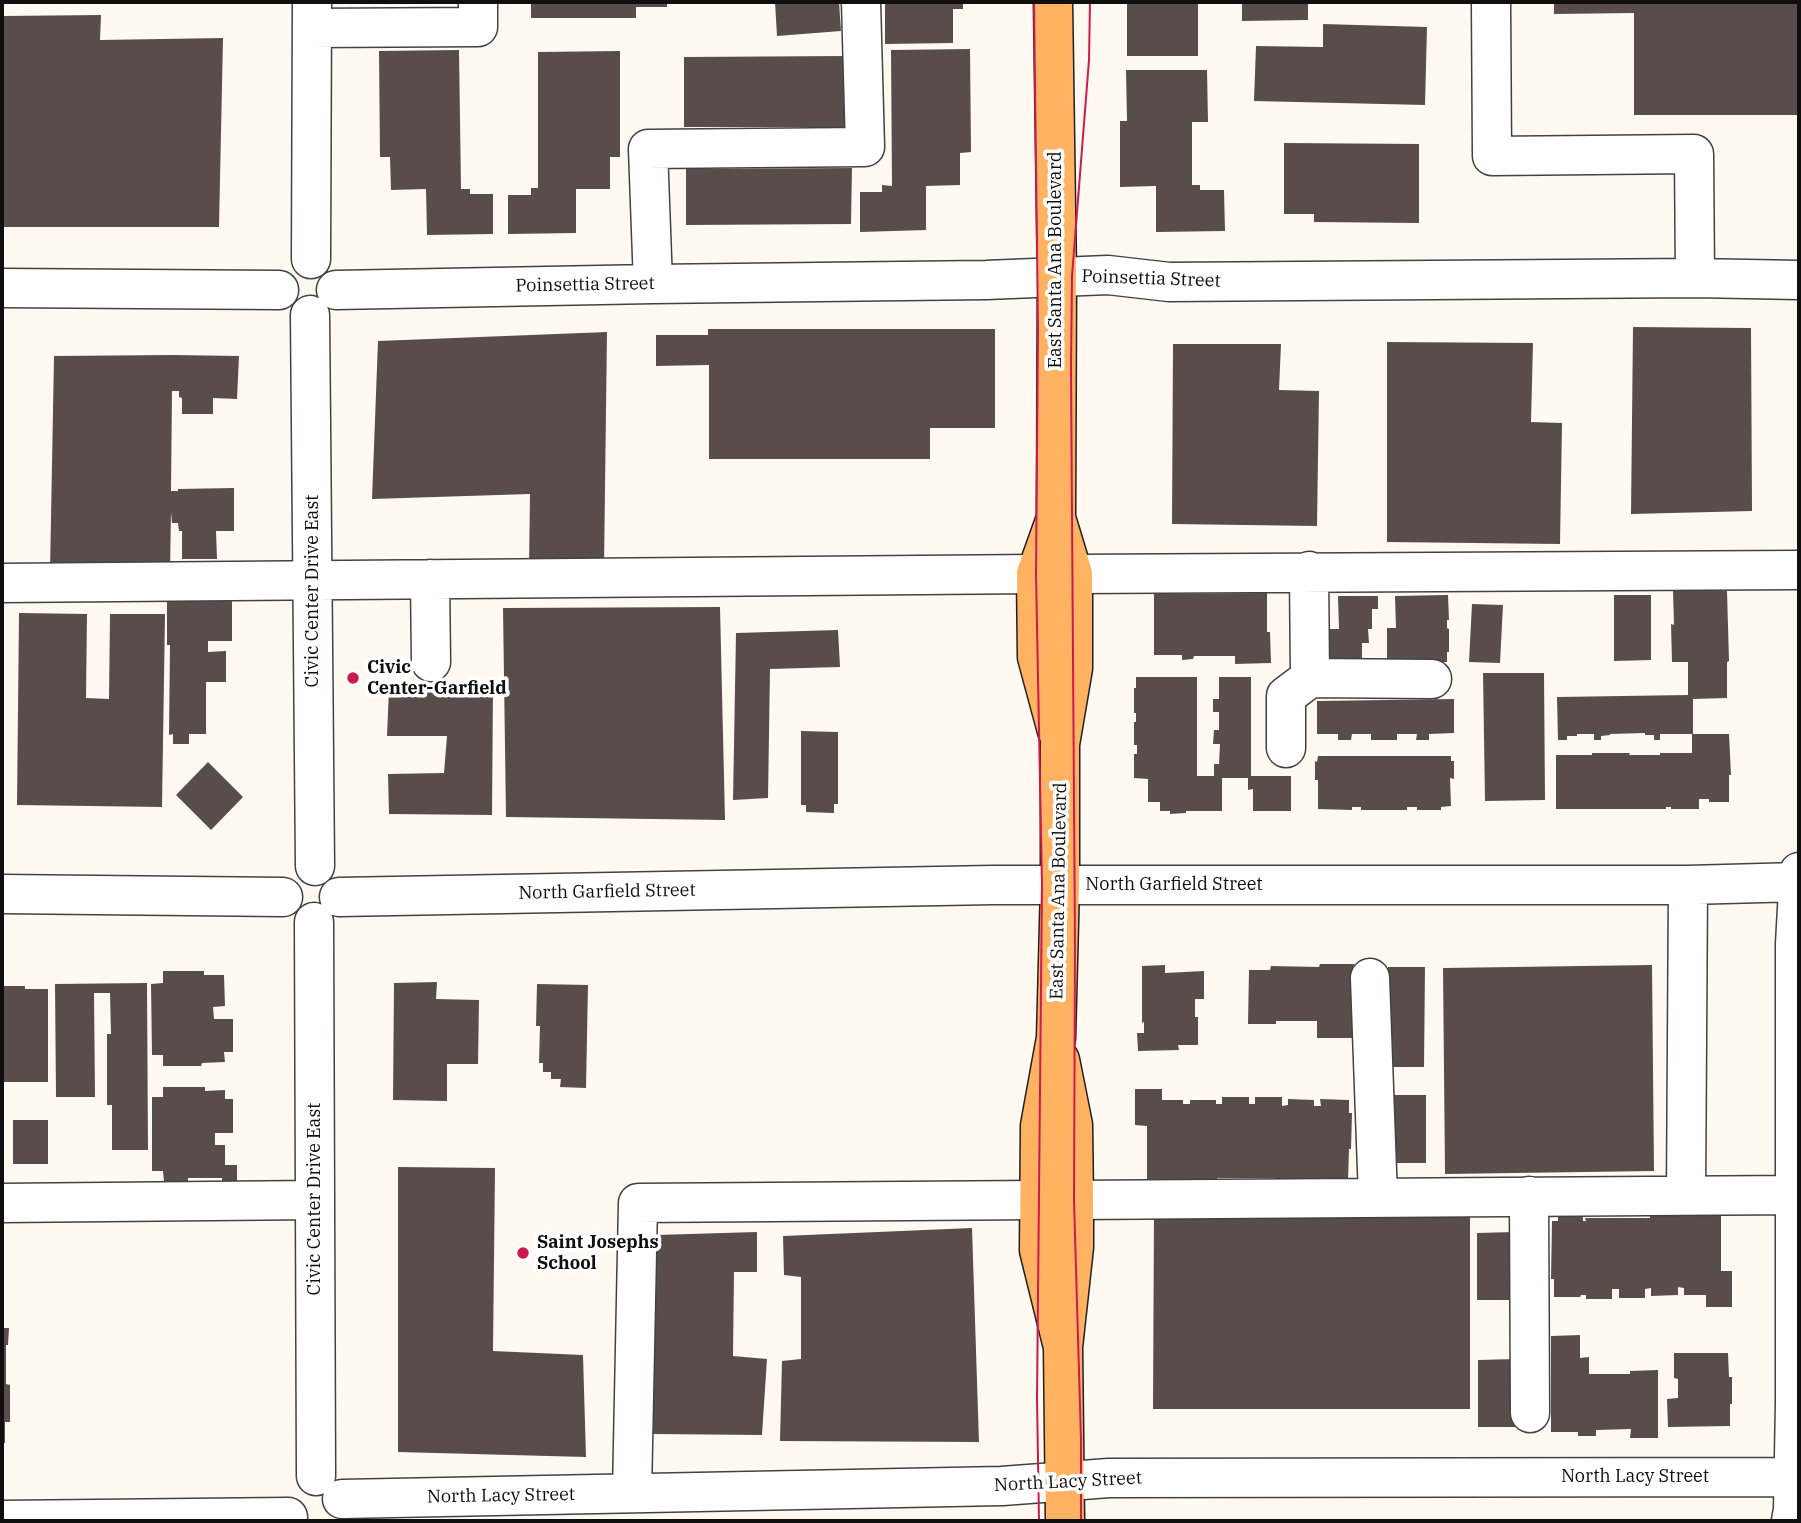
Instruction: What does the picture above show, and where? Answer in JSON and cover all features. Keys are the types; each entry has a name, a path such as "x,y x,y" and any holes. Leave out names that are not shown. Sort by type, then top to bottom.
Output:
{"main road":[{"name":"East Santa Ana Boulevard","path":"1053,2 1057,277 1056,518 1054,574 1037,657 1060,744 1056,1038 1073,1125 1056,1200 1074,1247 1063,1348 1065,1521"}],"street":[{"path":"311,259 312,15 478,27 478,2"},
{"path":"653,284 648,149 865,147 861,2"},
{"path":"1491,2 1492,156 1694,154 1695,278"},
{"path":"311,259 330,269 335,279 323,303 299,314 282,301 279,290 281,278 288,267 298,260 311,259"},
{"name":"Poinsettia Street","path":"323,303 653,284 986,280 1114,275 1169,282 1799,279"},
{"path":"2,288 279,290"},
{"name":"Civic Center Drive East","path":"315,866 313,580 323,303"},
{"path":"2,583 1799,569"},
{"path":"1309,571 1310,678"},
{"path":"430,579 430,662"},
{"path":"1286,748 1286,696 1310,678 1432,679"},
{"path":"315,866 334,876 338,886 326,910 303,921 293,916 286,908 284,884 291,874 302,867 315,866"},
{"path":"1791,1521 1797,1402 1794,1195 1797,1075 1794,944 1799,872"},
{"name":"North Garfield Street","path":"326,910 980,885 1688,885 1799,882"},
{"path":"1685,1195 1688,885"},
{"path":"2,894 283,897"},
{"name":"Civic Center Drive East","path":"326,910 315,1200 332,1499"},
{"path":"1370,978 1378,1198"},
{"path":"632,1493 638,1203 1794,1195"},
{"path":"1529,1196 1530,1413"},
{"path":"2,1203 315,1200"},
{"name":"North Lacy Street","path":"332,1499 417,1509 632,1493 1002,1486 1109,1478 1794,1477"},
{"path":"2,1520 290,1519 286,1506 288,1494 295,1484 304,1478 332,1499"}],"building":[{"path":"531,2 667,2 667,7 636,7 636,18 531,18"},
{"path":"775,2 839,2 841,31 777,36"},
{"path":"885,2 963,2 963,9 953,9 953,43 885,44"},
{"path":"1127,2 1198,2 1198,56 1127,56"},
{"path":"1242,2 1308,2 1308,20 1242,21"},
{"path":"1554,2 1799,2 1799,115 1634,115 1634,13 1554,14"},
{"path":"101,15 100,40 223,38 219,227 2,227 2,16"},
{"path":"1323,24 1427,27 1425,105 1254,101 1256,46 1323,47"},
{"path":"970,49 971,152 960,153 960,185 926,186 926,230 860,232 860,192 882,192 882,185 892,186 891,50"},
{"path":"459,50 461,189 470,189 470,194 493,194 493,234 427,235 426,189 391,190 390,157 380,157 379,51"},
{"path":"620,51 620,157 610,157 610,189 576,189 576,233 508,234 508,195 531,195 531,188 538,188 538,52"},
{"path":"846,56 846,127 684,127 684,57"},
{"path":"1126,70 1207,70 1208,122 1192,122 1192,185 1200,185 1200,190 1224,190 1225,231 1156,232 1156,186 1120,187 1120,121 1127,121"},
{"path":"1284,143 1419,144 1419,223 1314,222 1314,214 1284,214"},
{"path":"852,168 851,224 686,225 686,169"},
{"path":"1633,327 1751,328 1752,511 1631,514"},
{"path":"708,329 995,329 995,428 930,428 930,459 709,459 709,365 656,366 656,335 708,335"},
{"path":"607,332 604,567 529,569 530,494 372,499 378,341"},
{"path":"1387,342 1533,343 1531,422 1562,423 1560,544 1387,542"},
{"path":"1173,344 1281,344 1279,390 1319,391 1317,526 1172,524"},
{"path":"54,356 239,356 237,399 213,398 213,414 182,414 179,391 172,391 171,491 234,488 234,531 216,531 217,559 182,559 182,531 179,531 178,523 172,523 171,512 170,574 50,572"},
{"path":"1673,591 1727,591 1727,698 1693,699 1693,734 1660,734 1660,740 1654,740 1654,735 1645,733 1610,734 1601,736 1601,740 1594,740 1594,734 1577,734 1567,736 1567,740 1558,740 1557,697 1688,695 1688,662 1672,662"},
{"path":"1267,593 1267,632 1270,632 1271,663 1235,664 1235,656 1194,656 1193,659 1182,660 1182,655 1154,655 1154,594"},
{"path":"1448,595 1447,662 1409,662 1387,666 1387,628 1396,628 1395,596"},
{"path":"1614,595 1651,595 1651,660 1614,661"},
{"path":"1338,596 1378,596 1378,609 1372,609 1372,629 1368,629 1369,643 1362,643 1362,662 1329,662 1329,629 1339,629"},
{"path":"167,598 232,598 232,641 208,641 208,652 226,651 226,682 206,682 206,734 189,734 189,744 173,744 173,734 169,735 170,645 167,645"},
{"path":"1472,604 1503,605 1500,663 1469,662"},
{"path":"720,607 725,820 506,817 503,608"},
{"path":"19,613 87,614 86,698 109,699 110,614 165,614 162,807 17,805"},
{"path":"838,630 840,667 770,669 768,798 733,800 736,633"},
{"path":"1483,673 1544,673 1545,800 1485,801"},
{"path":"1136,677 1197,677 1197,776 1214,776 1214,764 1219,764 1220,744 1213,744 1214,730 1219,730 1219,712 1213,712 1213,699 1219,699 1219,677 1251,677 1251,776 1291,776 1291,811 1253,811 1253,789 1248,790 1248,778 1222,778 1222,811 1170,814 1170,811 1160,811 1160,802 1148,802 1148,779 1134,778 1134,754 1137,754 1137,745 1134,745"},
{"path":"493,686 492,815 389,814 388,774 444,773 447,736 387,736 389,689"},
{"path":"1454,699 1454,733 1429,734 1429,740 1416,740 1417,734 1397,734 1397,740 1371,740 1371,734 1352,734 1351,740 1338,740 1338,734 1317,734 1317,701"},
{"path":"801,731 838,732 838,804 834,804 834,813 806,812 806,805 801,805"},
{"path":"1692,734 1729,734 1729,802 1699,799 1699,809 1556,809 1556,755 1692,753"},
{"path":"1318,756 1451,756 1451,761 1454,761 1454,779 1450,778 1451,806 1441,807 1441,810 1417,810 1417,807 1407,807 1407,810 1361,810 1361,807 1352,807 1352,810 1318,809 1315,761 1317,762"},
{"path":"208,762 243,797 211,830 176,795"},
{"path":"1320,964 1354,964 1353,1038 1317,1038 1317,1021 1248,1024 1249,970 1270,970 1271,966 1319,967"},
{"path":"1165,965 1165,973 1204,971 1204,999 1195,999 1198,1045 1178,1045 1179,1050 1138,1051 1137,1033 1144,1033 1142,966"},
{"path":"1652,965 1654,1171 1445,1174 1443,968"},
{"path":"1388,967 1425,967 1424,1067 1387,1067"},
{"path":"163,971 204,971 204,975 224,975 225,1006 213,1007 214,1019 233,1019 233,1052 224,1052 225,1062 202,1063 201,1066 163,1066 163,1055 152,1055 151,984 163,983"},
{"path":"437,982 436,999 479,1000 478,1064 447,1064 447,1101 393,1100 394,983"},
{"path":"147,983 148,1150 112,1150 112,1105 107,1105 110,993 94,993 95,1097 56,1097 55,984"},
{"path":"537,984 588,985 586,1088 560,1087 561,1079 551,1079 551,1072 543,1072 543,1063 539,1063 540,1026 536,1026"},
{"path":"2,986 48,989 48,1082 2,1082"},
{"path":"163,1087 225,1090 225,1099 233,1099 233,1133 215,1133 215,1145 225,1145 225,1165 237,1165 237,1188 222,1188 222,1178 188,1178 188,1181 164,1182 163,1171 152,1171 152,1097 163,1097"},
{"path":"1135,1089 1162,1089 1162,1100 1183,1100 1183,1104 1190,1104 1190,1100 1216,1100 1216,1104 1222,1104 1222,1097 1249,1097 1249,1104 1255,1104 1255,1097 1282,1097 1282,1106 1288,1105 1288,1099 1314,1100 1314,1106 1321,1106 1320,1099 1349,1100 1349,1113 1352,1113 1348,1181 1275,1181 1275,1178 1147,1180 1147,1126 1135,1125"},
{"path":"1390,1095 1426,1095 1426,1163 1389,1163"},
{"path":"13,1120 48,1120 48,1164 13,1164"},
{"path":"398,1167 495,1168 493,1351 583,1355 586,1457 398,1452"},
{"path":"1470,1210 1470,1409 1153,1409 1154,1211"},
{"path":"1650,1214 1721,1214 1721,1271 1732,1271 1732,1307 1706,1307 1706,1295 1684,1295 1684,1288 1678,1287 1678,1295 1651,1296 1651,1288 1645,1289 1645,1298 1619,1298 1619,1289 1612,1289 1612,1299 1586,1299 1586,1295 1554,1297 1554,1279 1551,1279 1552,1221 1558,1221 1558,1216 1583,1216 1583,1221 1586,1221 1585,1218 1650,1218"},
{"path":"972,1228 979,1442 780,1441 782,1361 801,1359 801,1277 784,1275 783,1236"},
{"path":"757,1232 757,1272 734,1272 733,1356 767,1359 762,1435 653,1434 656,1235"},
{"path":"1514,1232 1515,1300 1477,1300 1477,1233"},
{"path":"2,1328 9,1328 6,1384 10,1385 10,1422 5,1422 5,1443 2,1443"},
{"path":"1580,1335 1580,1358 1589,1357 1589,1374 1630,1374 1630,1371 1658,1370 1658,1438 1630,1438 1631,1429 1596,1430 1596,1436 1578,1436 1578,1432 1551,1432 1551,1336"},
{"path":"1674,1353 1728,1353 1729,1377 1732,1377 1730,1426 1668,1427 1667,1399 1678,1398 1678,1379 1674,1378"},
{"path":"1515,1359 1516,1427 1478,1427 1478,1360"}],"tram line":[{"path":"1034,2 1038,331 1036,574 1042,885 1037,1398 1039,1521"},
{"path":"1081,1521 1074,1200 1071,369 1072,276 1089,60 1090,2"}],"place":[{"name":"Civic Center-Garfield","path":"353,678"},
{"name":"Saint Josephs School","path":"523,1253"}]}
